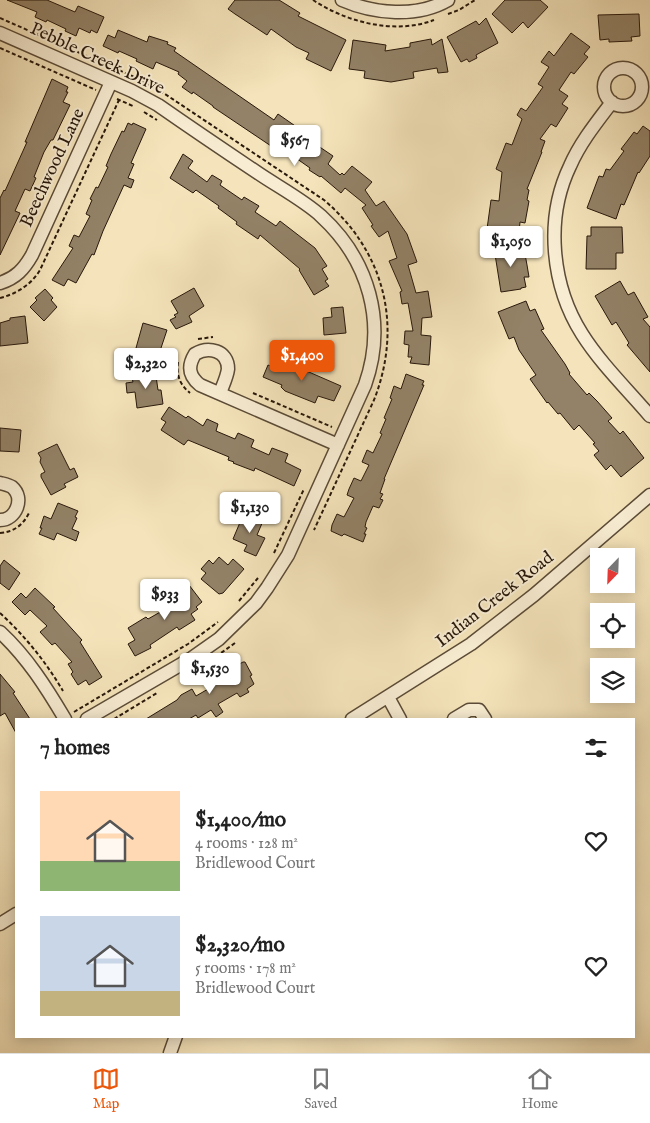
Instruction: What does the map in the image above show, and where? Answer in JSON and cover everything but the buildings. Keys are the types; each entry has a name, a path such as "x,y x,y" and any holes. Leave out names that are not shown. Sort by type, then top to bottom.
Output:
{"street":[{"path":"342,0 353,5 390,12 406,12 426,9 448,0"},
{"name":"Pebble Creek Drive","path":"0,33 158,105 320,215 346,242 363,273 369,289 375,326 374,347 365,385 288,555 268,588 243,617 219,639 192,658 89,718"},
{"name":"Beechwood Lane","path":"0,283 17,275 25,267 32,255 111,82"},
{"path":"612,102 578,150 562,185 555,226 557,268 567,304 582,334 650,416"},
{"path":"220,393 338,445"},
{"path":"0,483 11,487 17,494 19,502 18,508 13,515 0,520"},
{"name":"Indian Creek Road","path":"354,718 471,644 534,595 650,495"},
{"path":"0,632 18,649 68,716"},
{"path":"388,697 399,718"},
{"path":"456,718 469,710 479,710 484,718"},
{"path":"0,924 15,915"},
{"path":"170,1053 175,1038"}],"path":[{"path":"0,18 139,79 165,94 324,200 345,219 366,247 379,276 386,305 388,336 385,365 380,386 374,400 314,530"},
{"path":"0,48 98,90"},
{"path":"115,98 135,107"},
{"path":"142,111 159,121"},
{"path":"253,393 336,429"},
{"path":"330,431 332,427"},
{"path":"272,556 305,486"},
{"path":"235,606 260,576"},
{"path":"68,716 188,644 221,619"}]}
